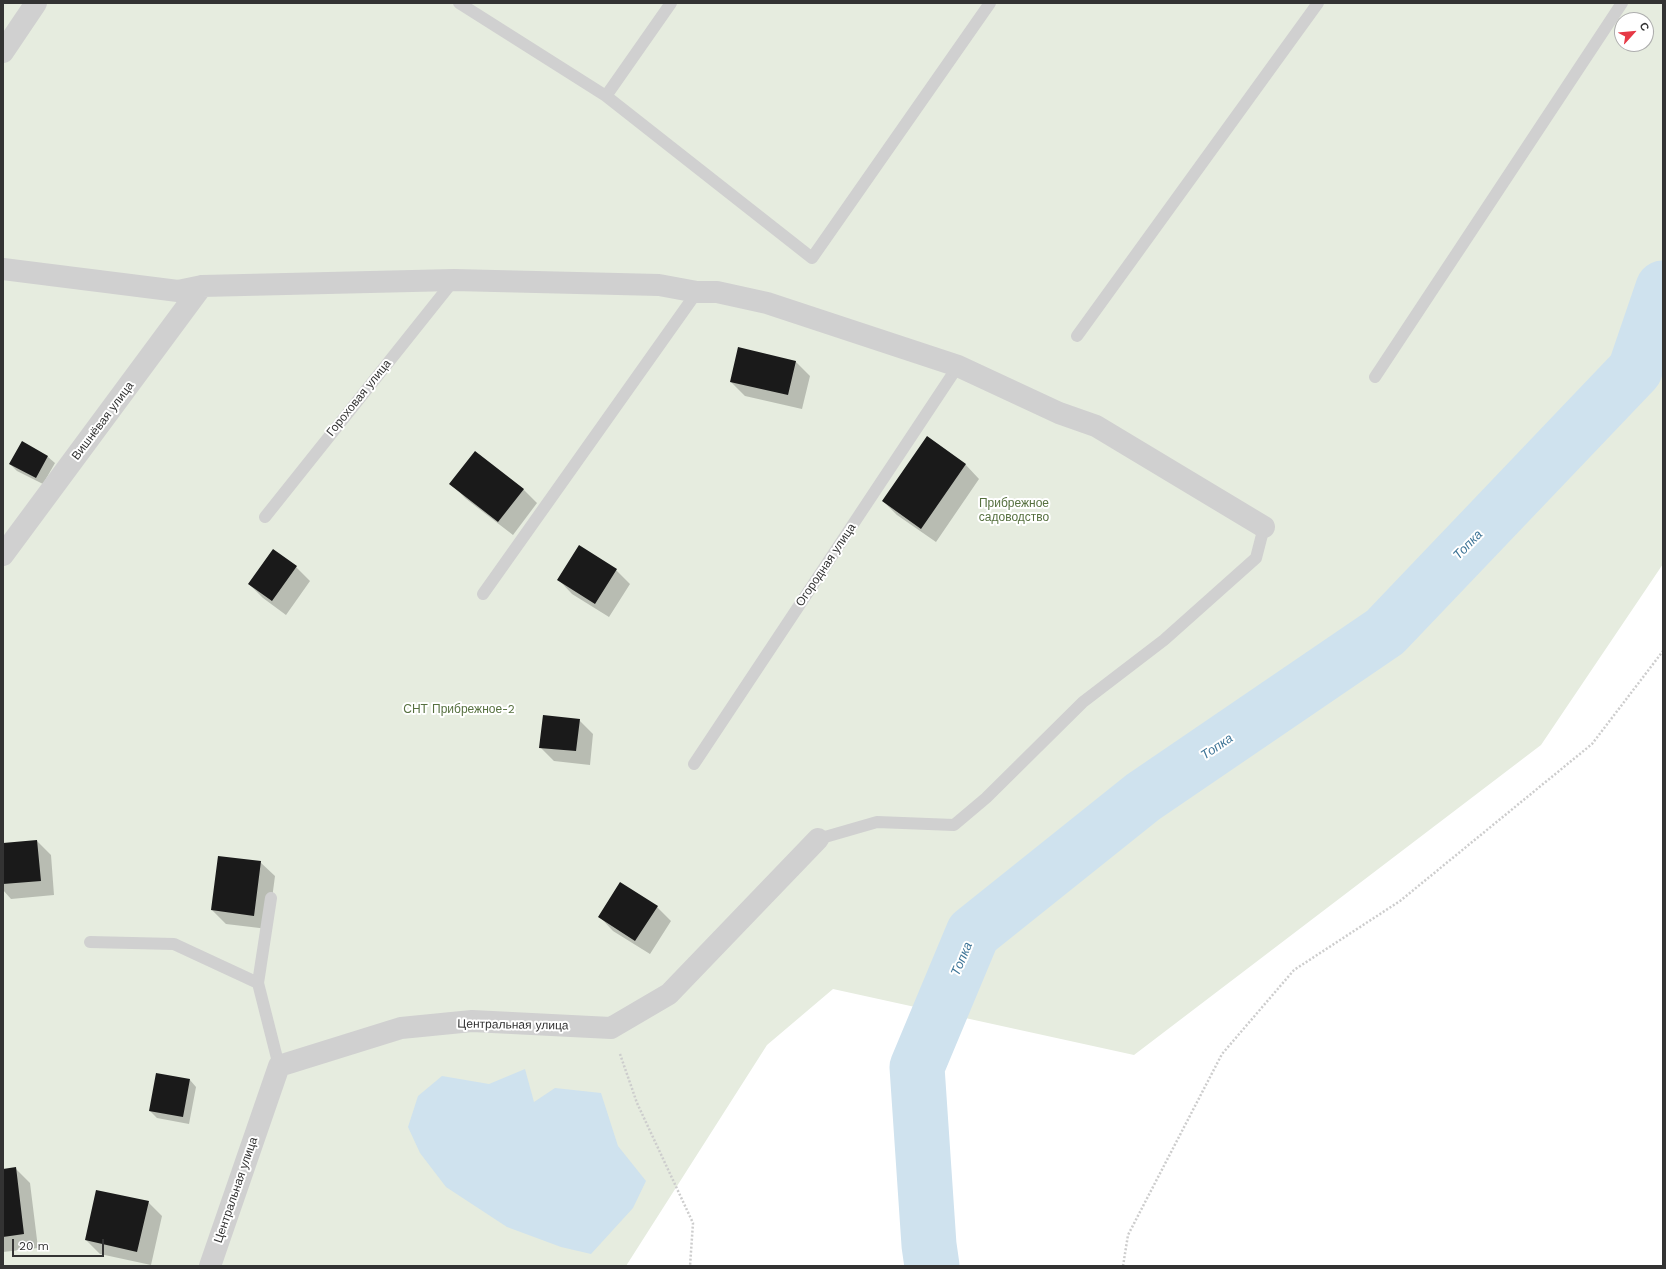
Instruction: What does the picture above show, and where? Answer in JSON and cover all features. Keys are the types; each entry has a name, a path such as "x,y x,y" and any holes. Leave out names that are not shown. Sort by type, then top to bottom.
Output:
{"street":[{"path":"3,52 36,3"},
{"path":"3,269 178,291 202,286 454,280 659,285 697,292 717,292 767,303 958,366 1059,414 1096,426 1264,527"},
{"name":"Вишнёвая улица","path":"3,555 202,286"},
{"path":"611,1028 669,994 818,839"},
{"name":"Центральная улица","path":"210,1266 280,1066 401,1028 472,1022 611,1028"}],"lane":[{"path":"459,3 606,96 812,258 990,3"},
{"path":"606,96 672,3"},
{"path":"1077,336 1318,3"},
{"path":"1375,377 1622,3"},
{"name":"Гороховая улица","path":"265,517 454,280"},
{"path":"483,594 697,292"},
{"name":"Огородная улица","path":"694,764 958,366"},
{"path":"818,839 877,822 954,824 986,798 1083,702 1164,640 1256,558 1264,527"},
{"path":"271,898 258,983 280,1066"},
{"path":"90,942 174,944 258,983"}],"path":[{"path":"1123,1266 1128,1235 1222,1054 1294,970 1400,901 1592,744 1663,651"},
{"path":"611,1028 637,1103 693,1223 690,1266"}],"green space":[{"name":"Прибрежное садоводство","path":"3,3 1663,3 1663,564 1541,745 1134,1055 833,989 767,1045 626,1266 3,1266"}],"water":[{"path":"525,1069 534,1102 555,1088 601,1093 618,1146 646,1181 633,1208 591,1254 561,1247 507,1227 446,1187 420,1153 408,1127 418,1096 442,1076 489,1084"}],"building":[{"path":"738,347 796,361 788,395 730,382"},
{"path":"927,436 966,464 921,529 882,501"},
{"path":"22,441 48,456 36,478 9,464"},
{"path":"475,451 524,489 498,522 449,484"},
{"path":"579,545 617,569 595,604 557,580"},
{"path":"273,549 297,566 272,601 248,584"},
{"path":"543,715 580,719 576,751 539,748"},
{"path":"37,840 41,881 3,884 3,843"},
{"path":"218,856 261,861 254,916 211,910"},
{"path":"620,882 658,906 635,941 598,917"},
{"path":"156,1073 190,1079 183,1117 149,1111"},
{"path":"16,1167 24,1234 3,1237 3,1169"},
{"path":"96,1190 149,1201 137,1252 85,1240"}],"waterway":[{"name":"Топка","path":"932,1266 929,1245 917,1067 973,933 1143,797 1385,632 1635,370 1663,288"}],"park label":[{"name":"СНТ Прибрежное-2","path":"459,709"}]}
